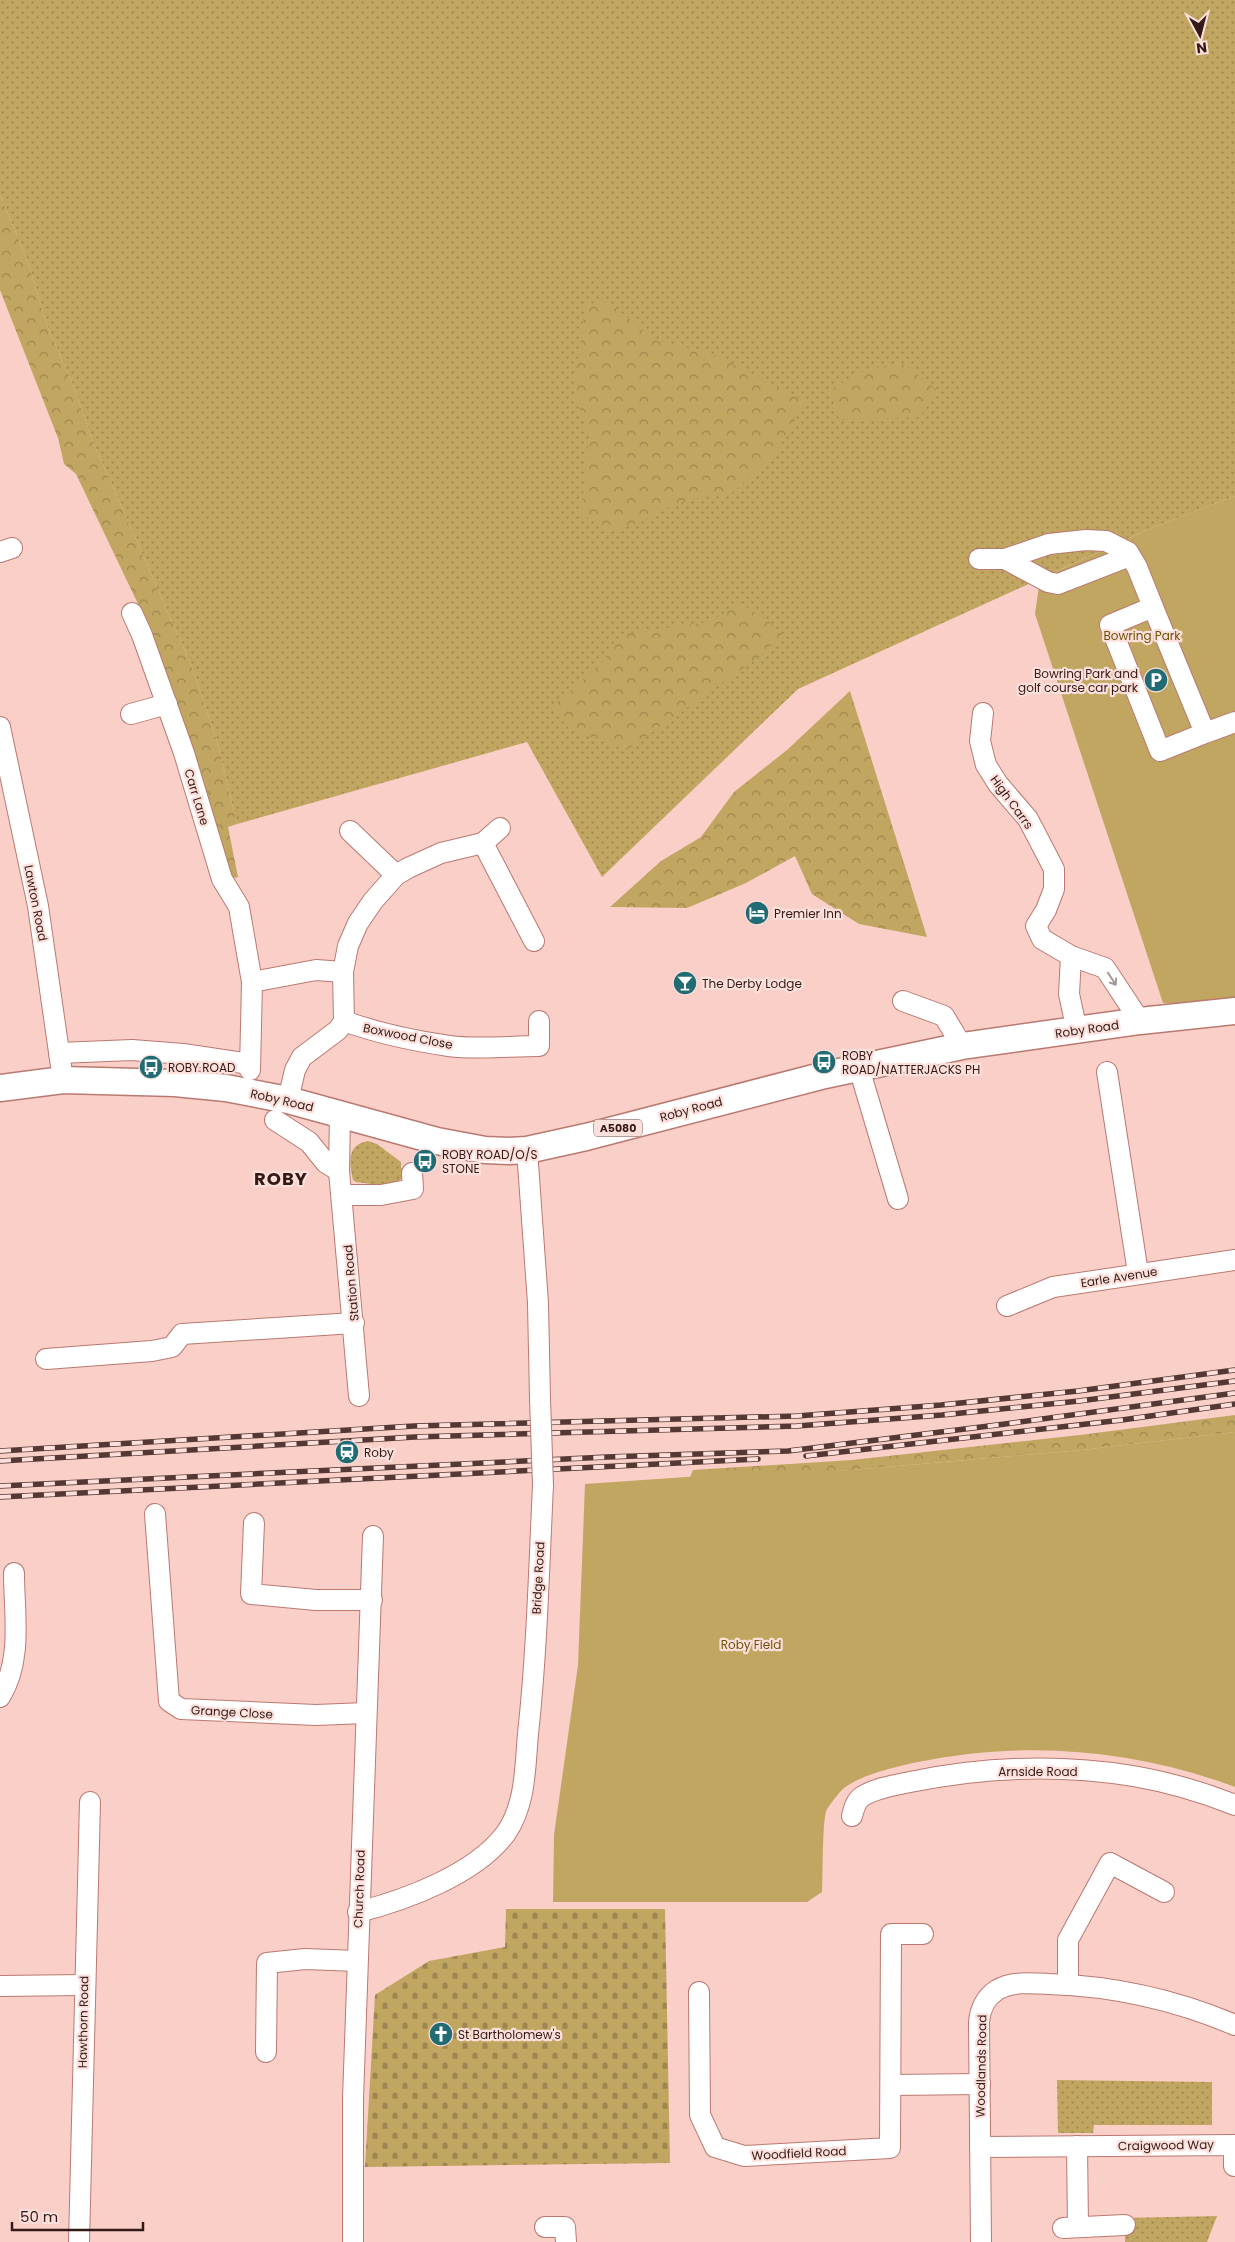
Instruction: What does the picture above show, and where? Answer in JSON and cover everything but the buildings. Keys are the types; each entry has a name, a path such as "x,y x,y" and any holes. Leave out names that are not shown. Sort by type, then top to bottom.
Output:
{"main road":[{"name":"Roby Road","path":"0,1088 63,1080 176,1083 226,1088 282,1110 340,1115 437,1141 475,1148 509,1151 527,1150 586,1137 858,1068 962,1046 1140,1021 1235,1011"}],"street":[{"path":"979,559 1005,559 1049,544 1086,540 1106,541 1119,546 1130,556 1137,567 1205,733"},
{"path":"1005,559 1048,582 1058,584 1130,556"},
{"path":"1153,607 1110,625 1160,751 1235,722"},
{"name":"Carr Lane","path":"59,1053 132,1050 183,1054 250,1067 252,982 239,908 222,879 184,753 132,613"},
{"path":"131,714 167,704"},
{"name":"High Carrs","path":"984,713 980,741 986,765 998,784 1028,819 1054,870 1054,889 1046,910 1036,926 1042,939 1071,956 1105,968 1140,1021"},
{"name":"Lawton Road","path":"0,727 38,906 63,1080"},
{"path":"339,1171 326,1162 282,1110 295,1070 302,1057 338,1030 344,1021 343,972 348,946 358,923 373,901 396,875 441,853 483,843 500,828"},
{"path":"350,831 396,875"},
{"path":"483,843 534,941"},
{"path":"1071,956 1069,994 1077,1031"},
{"path":"252,982 316,970 343,972"},
{"path":"902,1001 944,1016 962,1046"},
{"name":"Boxwood Close","path":"344,1021 362,1028 451,1046 539,1046 539,1021"},
{"path":"858,1068 898,1199"},
{"path":"1107,1072 1138,1273"},
{"name":"Station Road","path":"340,1115 339,1171 360,1396"},
{"name":"Bridge Road","path":"358,1912 417,1892 467,1868 505,1834 515,1815 522,1790 532,1696 543,1485 538,1303 527,1150"},
{"path":"342,1196 381,1195 413,1189 412,1173"},
{"name":"Earle Avenue","path":"1007,1306 1053,1287 1235,1260"},
{"path":"46,1359 152,1351 172,1346 182,1334 354,1323"},
{"name":"Grange Close","path":"155,1514 169,1701 181,1709 316,1715 366,1713"},
{"path":"254,1523 251,1594 316,1600 372,1600"},
{"name":"Church Road","path":"353,2242 353,2099 358,1912 372,1600 373,1536"},
{"path":"0,1697 8,1684 16,1654 7,1601 14,1573"},
{"name":"Arnside Road","path":"852,1816 856,1805 862,1797 894,1786 961,1774 1042,1768 1133,1776 1186,1788 1235,1804"},
{"name":"Hawthorn Road","path":"79,2242 90,1802"},
{"path":"1068,1984 1068,1940 1110,1863 1164,1892"},
{"name":"Woodfield Road","path":"699,1992 700,2115 715,2147 744,2156 890,2148 891,1934 923,1934"},
{"path":"266,2052 267,1963 305,1959 357,1961"},
{"name":"Woodlands Road","path":"981,2242 980,2016 990,1996 1000,1988 1011,1985 1068,1984 1154,1998 1196,2010 1235,2025"},
{"path":"0,1986 84,1985"},
{"path":"891,2085 980,2084"},
{"name":"Craigwood Way","path":"980,2147 1234,2145 1234,2166"},
{"path":"1077,2146 1070,2228 1125,2225"},
{"path":"545,2227 565,2227 566,2242"}],"green space":[{"path":"0,0 1235,0 1235,496 1149,529 798,689 602,877 527,742 237,824 217,741 192,667 93,442 73,385 47,325 27,259 0,195"},
{"path":"0,195 27,259 47,325 73,385 93,442 192,667 217,741 237,824 228,827 238,877 229,879 173,694 139,606 76,474 64,464 58,438 0,290"},
{"path":"606,300 655,340 713,354 806,402 776,452 731,494 702,497 675,504 638,523 608,533 580,512 585,484 589,433 574,393 585,306"},
{"path":"905,365 939,392 919,417 840,420 829,390 872,367"},
{"name":"Bowring Park","path":"1235,496 1235,1009 1163,1003 1035,614 1040,579 1149,529"},
{"path":"741,604 766,619 782,634 762,655 627,750 569,729 553,706 601,664 623,634 709,622"},
{"path":"850,691 927,937 859,924 812,894 795,856 746,883 687,908 610,907 661,861 701,837 734,792 787,750"},
{"path":"368,1141 377,1144 401,1162 401,1168 406,1169 399,1181 393,1184 378,1185 353,1180 351,1155 356,1146"},
{"path":"1235,1415 1235,1432 1082,1450 852,1470 690,1477 693,1470 852,1460 1080,1435"},
{"name":"Roby Field","path":"1235,1432 1235,1787 1157,1764 1078,1752 998,1751 958,1755 881,1771 863,1777 842,1790 825,1814 822,1892 807,1902 553,1902 554,1835 578,1665 585,1484 759,1472 852,1470 1082,1450"},
{"path":"506,1909 665,1909 670,2163 365,2167 375,1995 429,1961 505,1947"},
{"path":"1057,2080 1212,2082 1212,2125 1094,2125 1093,2133 1058,2133"},
{"path":"1217,2216 1207,2242 1125,2242 1125,2218"}],"railway":[{"path":"0,1451 414,1426 797,1416 941,1405 1078,1391 1235,1370"},
{"path":"0,1461 415,1437 797,1426 942,1415 1079,1401 1235,1381"},
{"path":"0,1486 607,1457 788,1451 1235,1393"},
{"path":"806,1456 1122,1420 1235,1404"},
{"path":"0,1497 758,1459"}],"place":[{"name":"Bowring Park and golf course car park","path":"1156,680"},
{"name":"Premier Inn","path":"757,913"},
{"name":"The Derby Lodge","path":"685,983"},
{"name":"ROBY ROAD/NATTERJACKS PH","path":"824,1062"},
{"name":"ROBY ROAD","path":"151,1067"},
{"name":"ROBY ROAD/O/S STONE","path":"425,1161"},
{"name":"Roby","path":"347,1452"},
{"name":"St Bartholomew's","path":"441,2034"}],"district":[{"name":"ROBY","path":"281,1178"}]}
